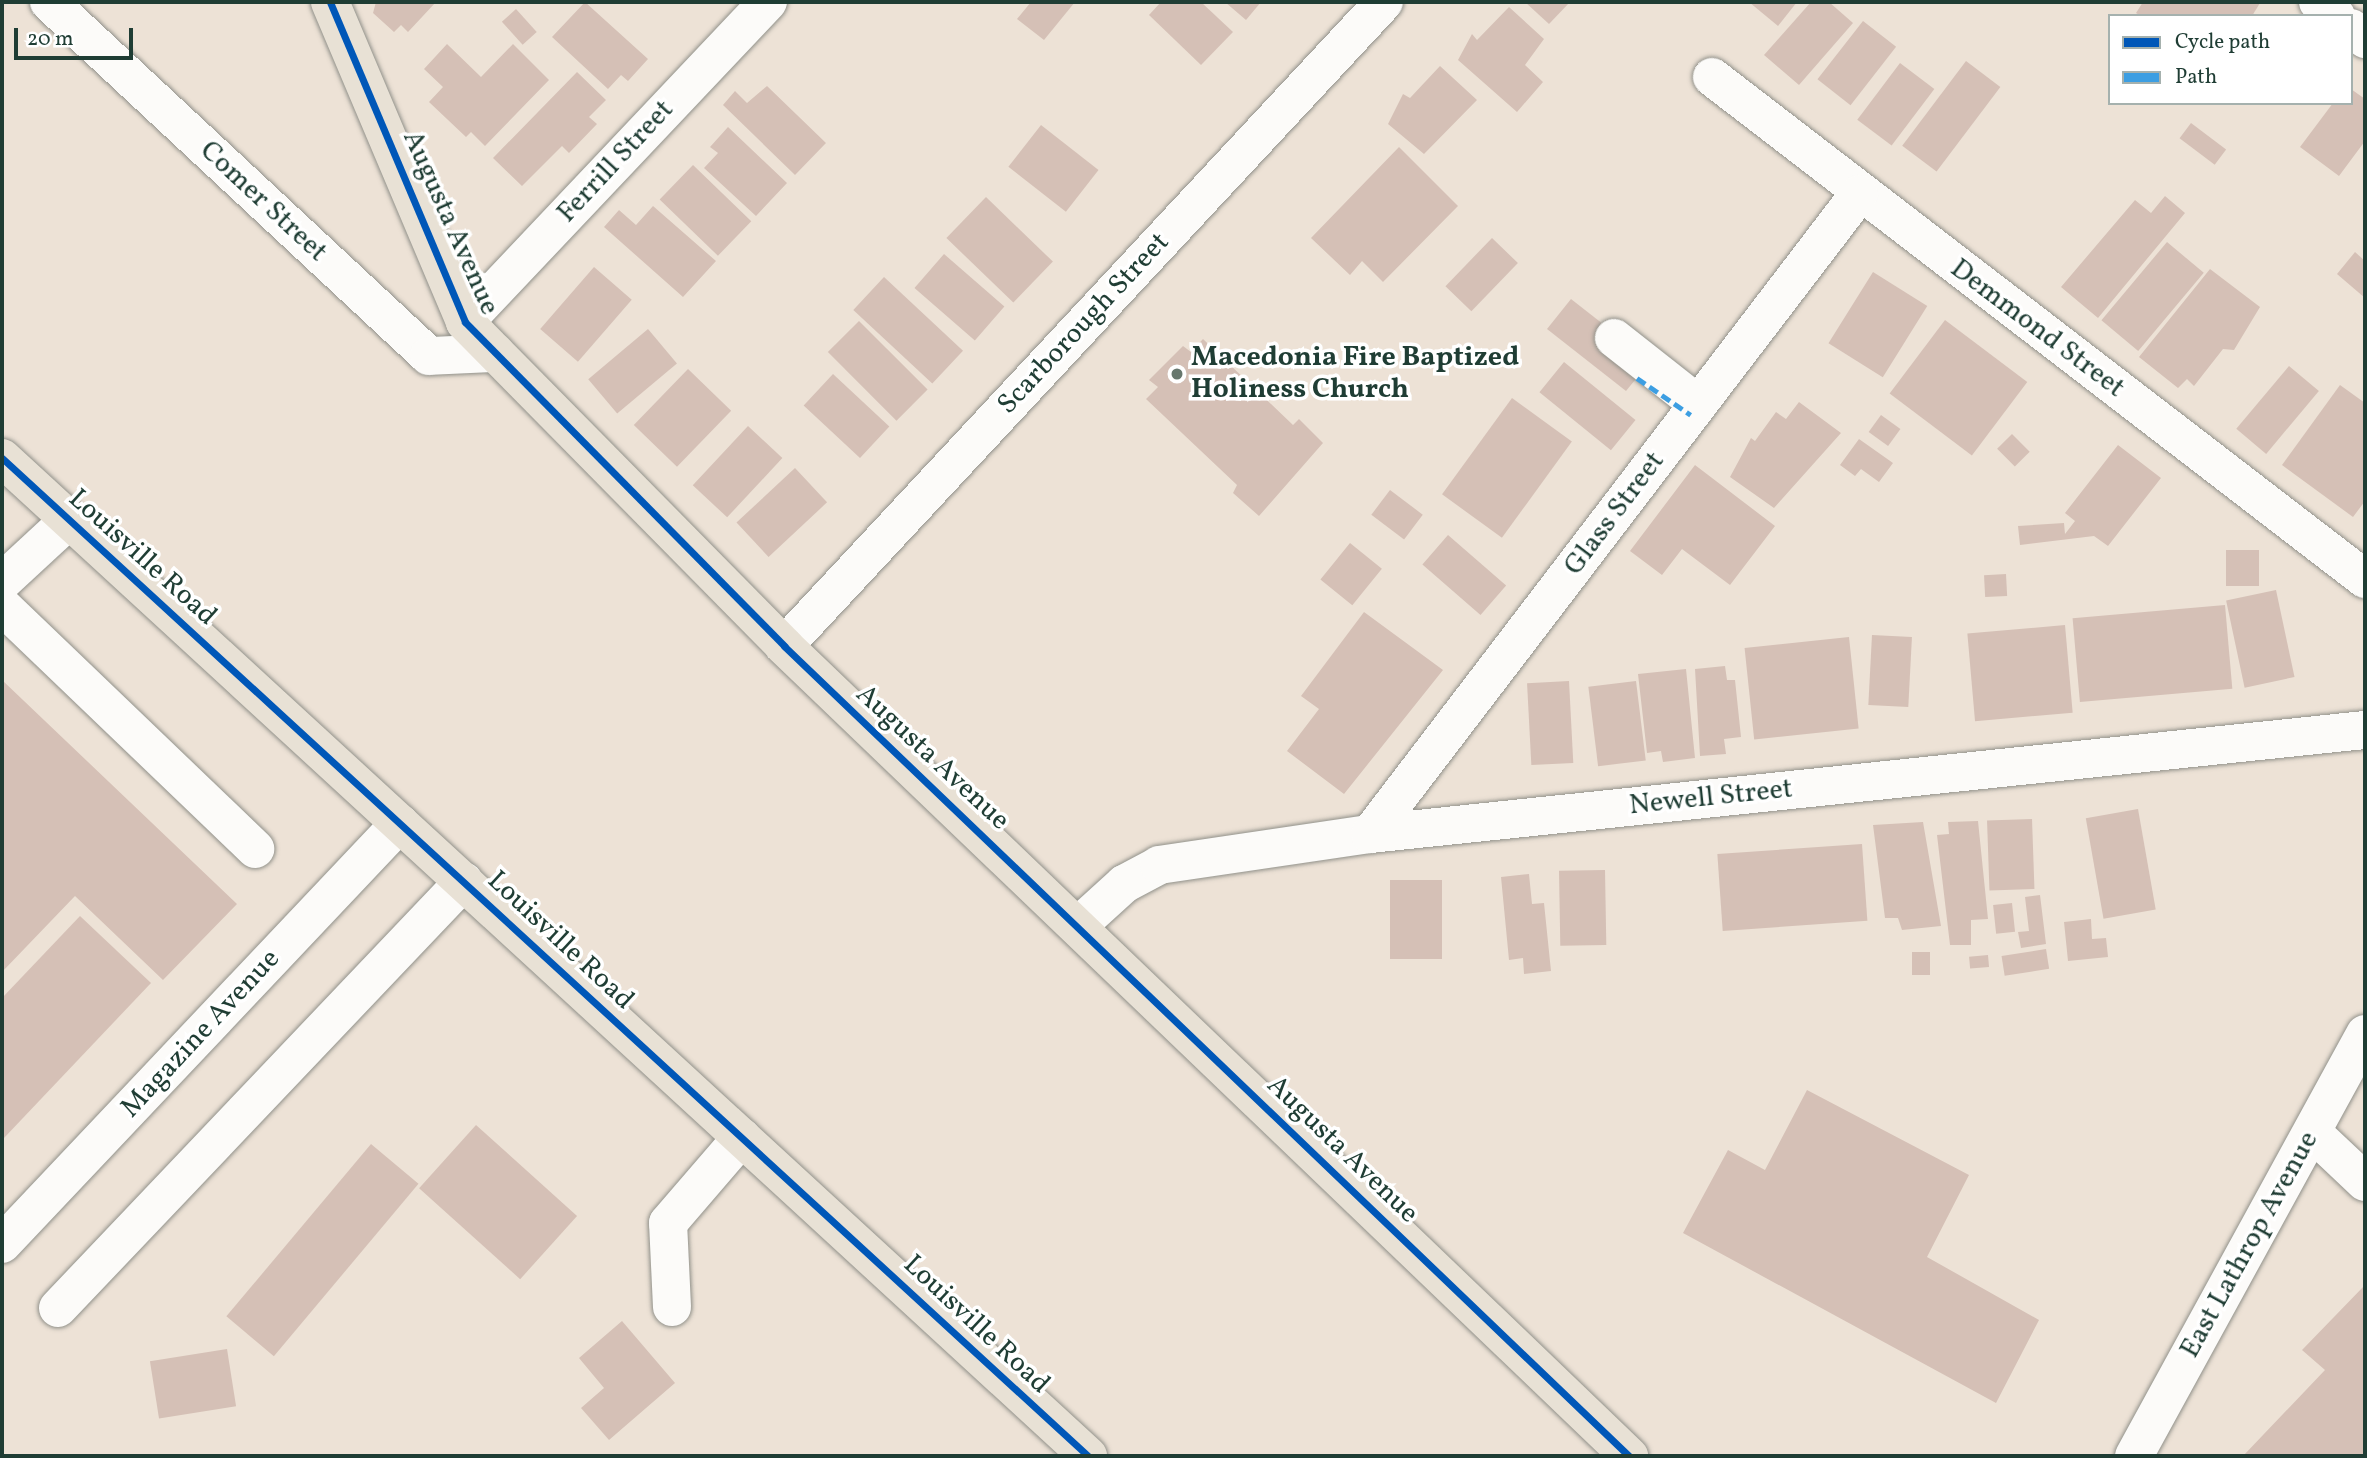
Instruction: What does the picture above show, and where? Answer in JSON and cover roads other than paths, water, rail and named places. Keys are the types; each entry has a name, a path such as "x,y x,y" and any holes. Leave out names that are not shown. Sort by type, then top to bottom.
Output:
{"main road":[{"name":"Augusta Avenue","path":"330,2 465,322 784,646 1079,925 1629,1456"},
{"name":"Louisville Road","path":"2,458 1088,1456"}],"street":[{"name":"Comer Street","path":"49,2 429,356 495,353"},
{"name":"Ferrill Street","path":"465,322 768,2"},
{"name":"Scarborough Street","path":"784,646 1384,2"},
{"path":"2318,2 2333,14"},
{"name":"Demmond Street","path":"1712,77 1859,194 2365,579"},
{"name":"Glass Street","path":"1370,834 1859,194"},
{"path":"1614,338 1698,404"},
{"path":"2,582 69,520"},
{"path":"2,607 255,849"},
{"name":"Newell Street","path":"1079,925 1124,884 1159,865 1370,834 2365,730"},
{"name":"Magazine Avenue","path":"4,1236 400,823"},
{"path":"58,1308 464,881"},
{"name":"East Lathrop Avenue","path":"2134,1456 2365,1034"},
{"path":"2312,1132 2365,1182"},
{"path":"672,1307 668,1223 742,1137"}],"place":[{"name":"Macedonia Fire Baptized Holiness Church","path":"1177,374"}]}
